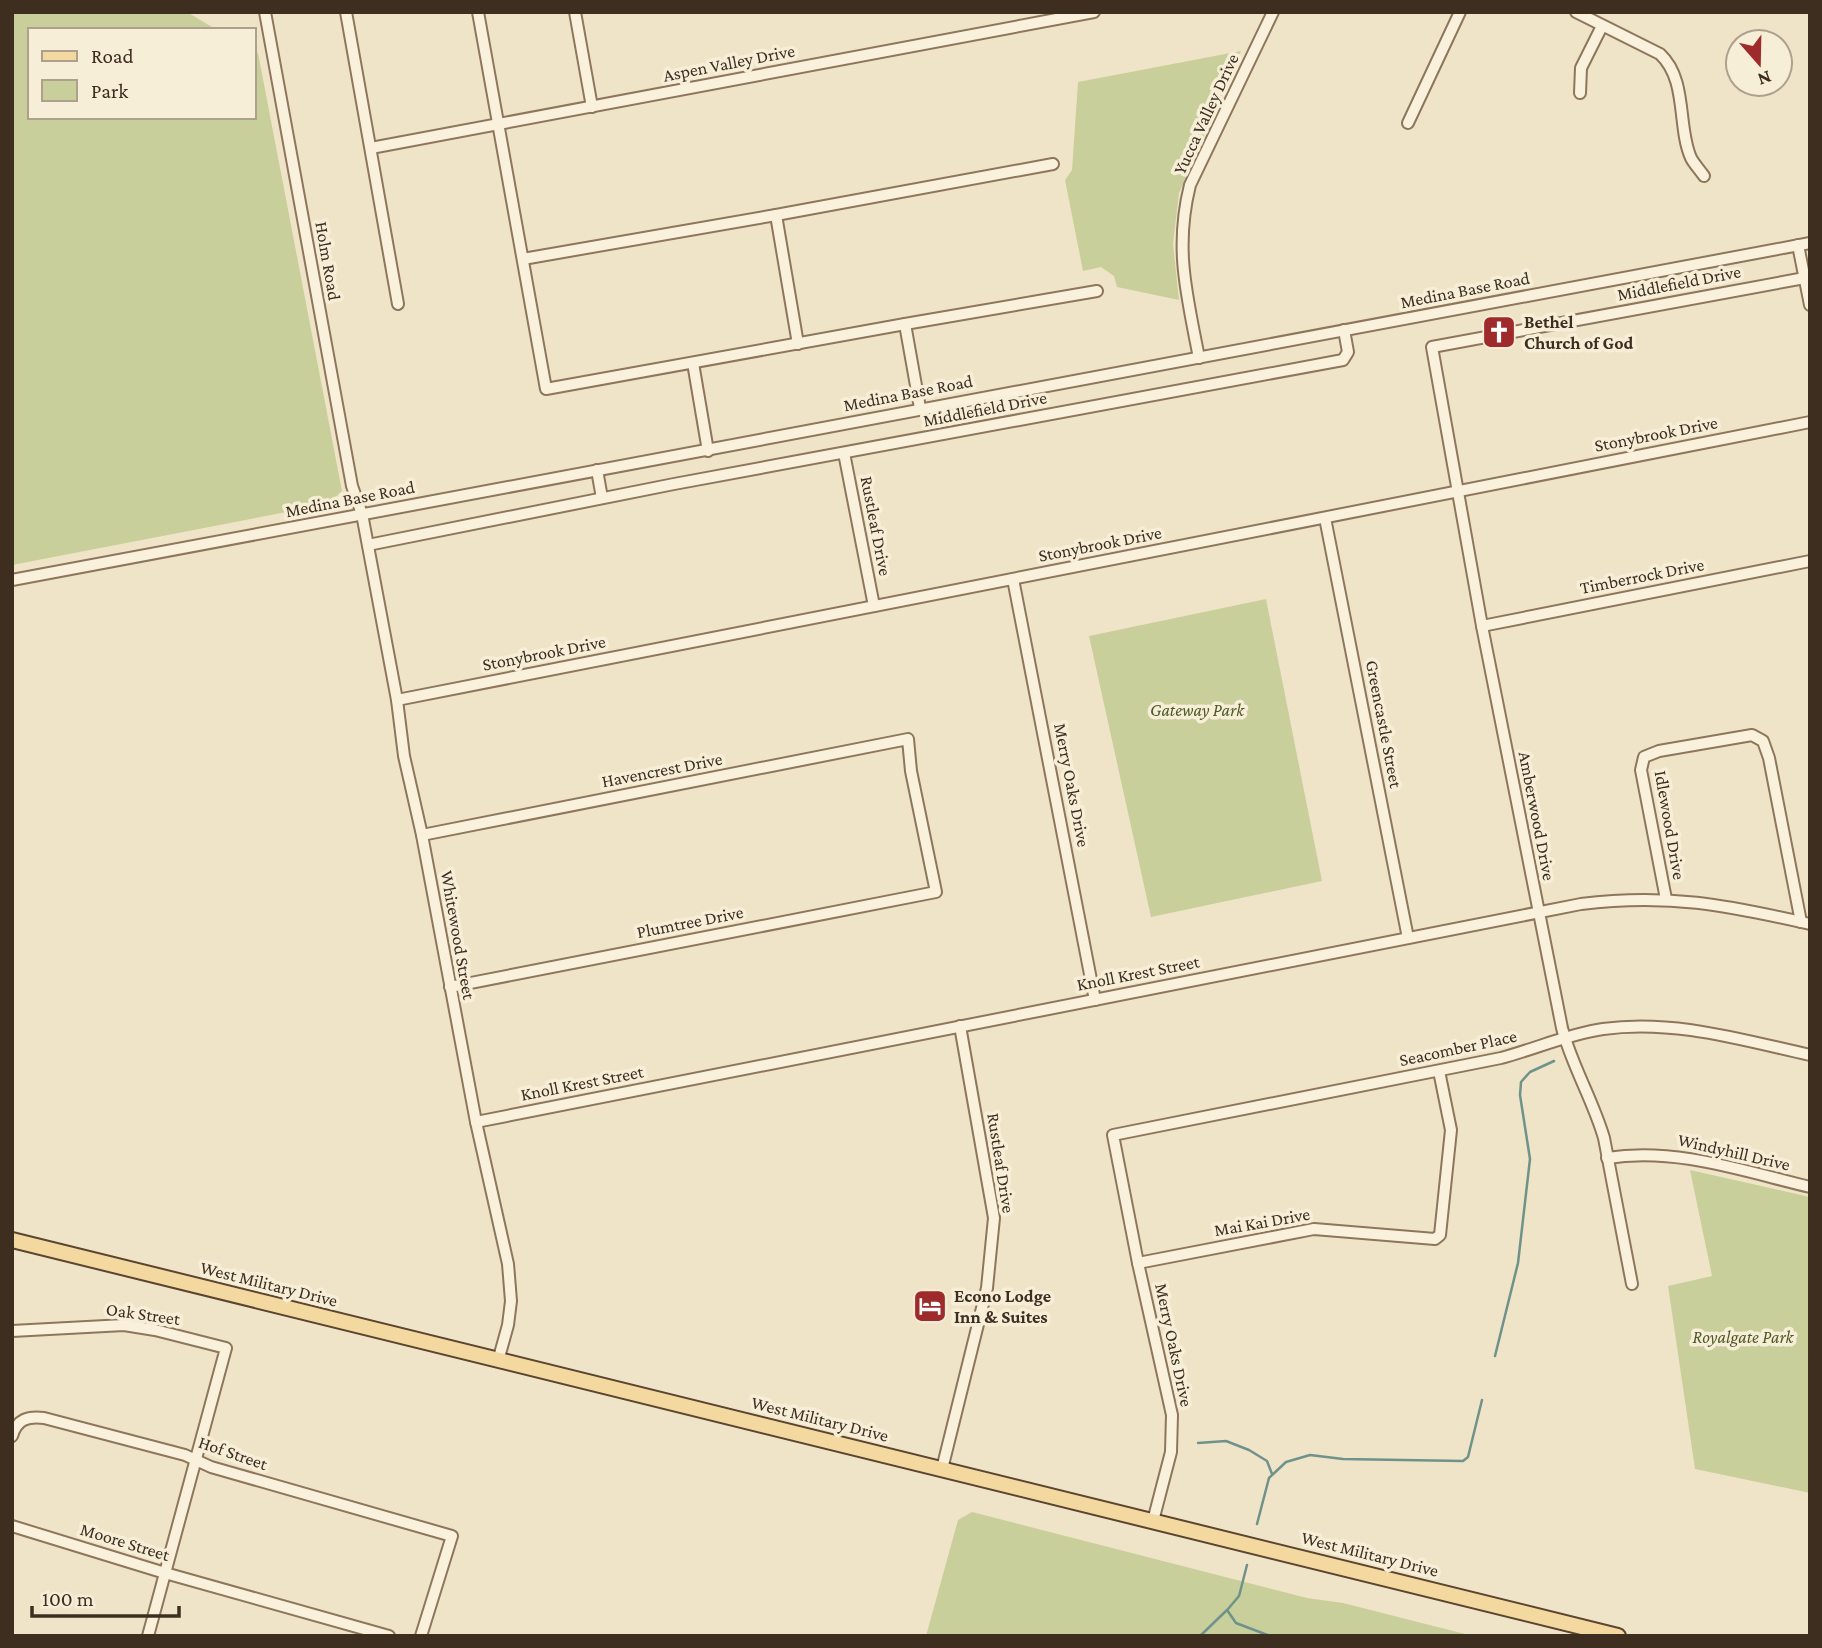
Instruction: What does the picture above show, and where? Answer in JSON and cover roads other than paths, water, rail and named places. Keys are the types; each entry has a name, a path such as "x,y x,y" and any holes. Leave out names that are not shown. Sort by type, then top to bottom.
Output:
{"main road":[{"name":"West Military Drive","path":"12,1240 1618,1636"}],"street":[{"name":"Holm Road","path":"265,12 352,486 362,514"},
{"path":"346,12 398,304"},
{"path":"478,12 546,389 1097,291"},
{"path":"575,12 592,107"},
{"name":"Aspen Valley Drive","path":"370,148 1094,12"},
{"name":"Yucca Valley Drive","path":"1199,358 1182,259 1181,233 1185,206 1191,185 1273,12"},
{"path":"1408,123 1460,12"},
{"path":"1576,12 1660,54 1668,61 1677,86 1691,157 1704,176"},
{"path":"1580,93 1581,68 1602,26"},
{"path":"523,259 1053,164"},
{"path":"776,215 798,344"},
{"name":"Medina Base Road","path":"12,580 1804,244"},
{"path":"1804,244 1810,305"},
{"name":"Middlefield Drive","path":"1432,347 1807,277"},
{"path":"905,324 920,408"},
{"name":"Middlefield Drive","path":"368,545 602,498 1343,360 1348,352 1344,330"},
{"name":"Amberwood Drive","path":"1432,347 1482,626 1564,1037 1597,1115 1632,1284"},
{"path":"693,363 708,451"},
{"name":"Stonybrook Drive","path":"397,700 1810,422"},
{"name":"Rustleaf Drive","path":"844,453 874,606"},
{"path":"597,470 602,498"},
{"name":"Whitewood Street","path":"362,514 397,700 404,755 422,835 476,1122 510,1279 508,1325 498,1361"},
{"name":"Greencastle Street","path":"1325,518 1408,938"},
{"name":"Timberrock Drive","path":"1482,626 1810,561"},
{"name":"Merry Oaks Drive","path":"1013,579 1095,1000"},
{"name":"Idlewood Drive","path":"1666,899 1641,770 1644,757 1659,751 1745,735 1758,737 1766,747 1769,758 1805,923"},
{"name":"Havencrest Drive","path":"422,835 908,739 911,771 936,892"},
{"name":"Plumtree Drive","path":"450,987 936,892"},
{"name":"Knoll Krest Street","path":"476,1122 1611,900 1666,899 1708,903 1805,923"},
{"name":"Rustleaf Drive","path":"942,1469 987,1287 994,1218 960,1027"},
{"name":"Seacomber Place","path":"1114,1135 1439,1071 1520,1053 1564,1037 1602,1029 1660,1027 1706,1032 1810,1055"},
{"name":"Mai Kai Drive","path":"1138,1264 1314,1229 1435,1239 1440,1235 1451,1144 1450,1120 1439,1071"},
{"name":"Merry Oaks Drive","path":"1114,1135 1138,1264 1172,1415 1171,1452 1153,1521"},
{"name":"Windyhill Drive","path":"1607,1158 1640,1153 1664,1154 1810,1187"},
{"name":"Oak Street","path":"12,1331 124,1325 155,1329 226,1348 196,1460"},
{"name":"Hof Street","path":"12,1436 22,1419 44,1418 114,1434 196,1460 211,1468 452,1536 421,1636"},
{"path":"148,1636 196,1460"},
{"name":"Moore Street","path":"12,1526 165,1573 389,1636"}],"waterway":[{"path":"1495,1356 1518,1263 1530,1159 1520,1095 1521,1082 1530,1072 1554,1061"},
{"path":"1257,1524 1269,1478 1286,1462 1310,1455 1343,1459 1463,1461 1468,1457 1482,1400"},
{"path":"1198,1443 1226,1441 1249,1450 1267,1461 1272,1474"},
{"path":"1228,1609 1239,1596 1247,1565"},
{"path":"1200,1636 1227,1610 1236,1623 1270,1636"}],"place":[{"name":"Bethel Church of God","path":"1499,332"},
{"name":"Econo Lodge Inn & Suites","path":"930,1306"}],"park label":[{"name":"Gateway Park","path":"1197,710"},
{"name":"Royalgate Park","path":"1743,1337"}]}
